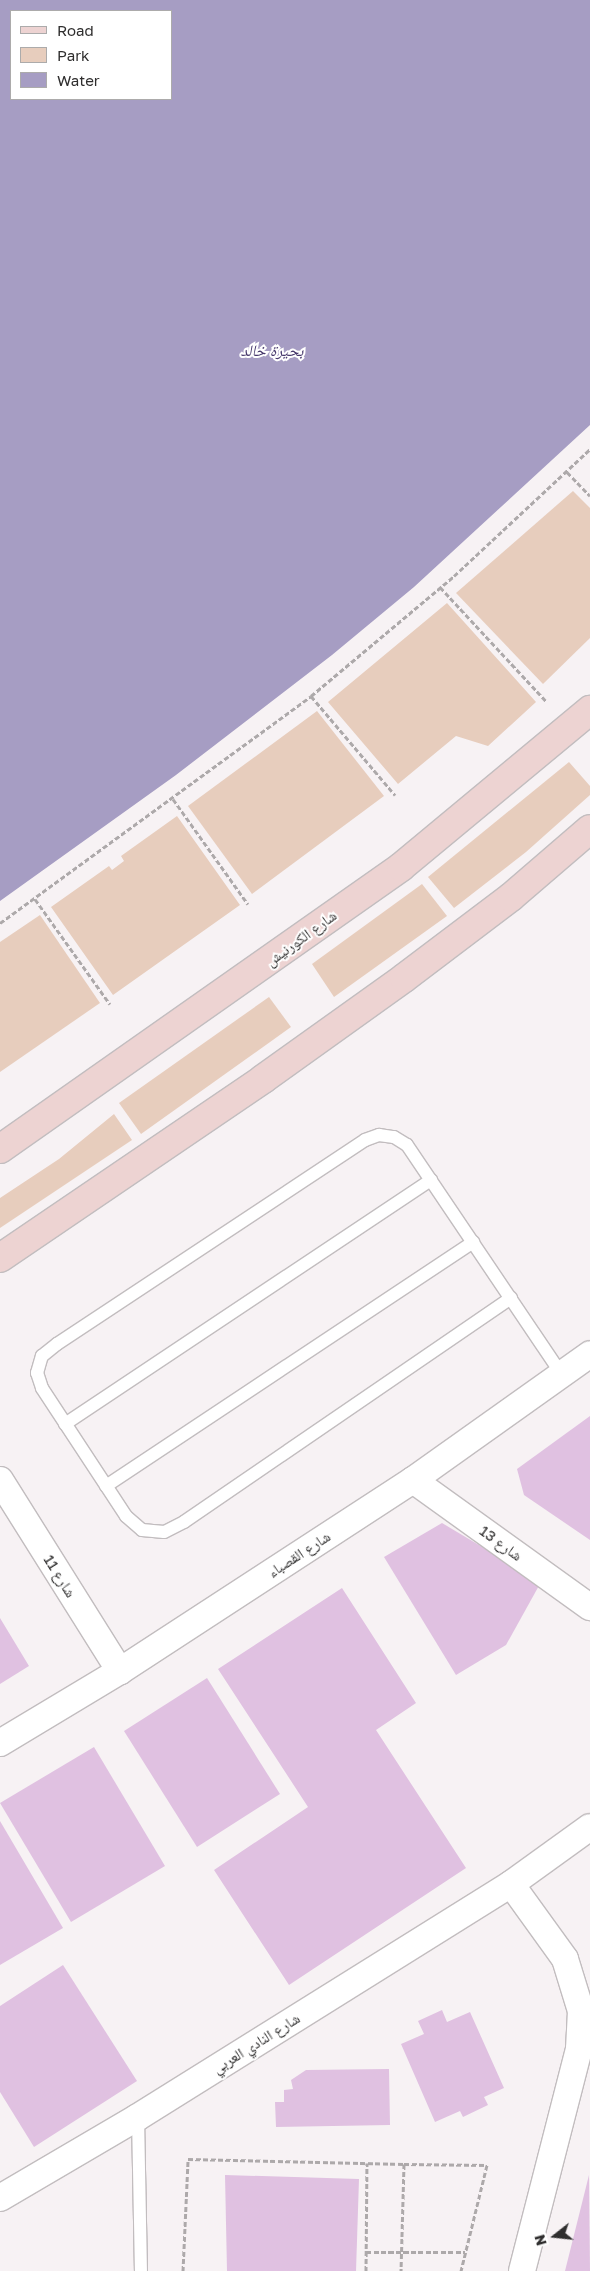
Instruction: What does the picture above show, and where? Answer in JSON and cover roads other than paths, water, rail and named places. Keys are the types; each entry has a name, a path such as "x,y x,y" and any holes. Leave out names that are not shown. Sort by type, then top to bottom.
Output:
{"main road":[{"name":"شارع الكورنيش","path":"0,1149 401,866 590,710"},
{"path":"0,1258 255,1084 404,978 511,897 590,830"}],"street":[{"name":"شارع القصباء","path":"0,1743 120,1671 413,1480 590,1354"},
{"name":"شارع 11","path":"0,1480 120,1671"},
{"name":"شارع 13","path":"413,1480 590,1607"},
{"name":"شارع النادي العربي","path":"0,2198 138,2117 511,1884 590,1826"},
{"path":"511,1884 565,1959 581,2012 579,2049 522,2271"}],"lane":[{"path":"511,1298 174,1528 152,1533 142,1530 126,1516 42,1388 36,1373 42,1356 57,1344 366,1140 380,1135 401,1140 431,1180 511,1298 562,1375"},
{"path":"66,1424 431,1180"},
{"path":"106,1486 473,1242"},
{"path":"138,2117 140,2271"}],"water":[{"name":"بحيرة خالد","path":"0,0 590,0 590,425 414,587 332,655 176,775 0,901"}]}
